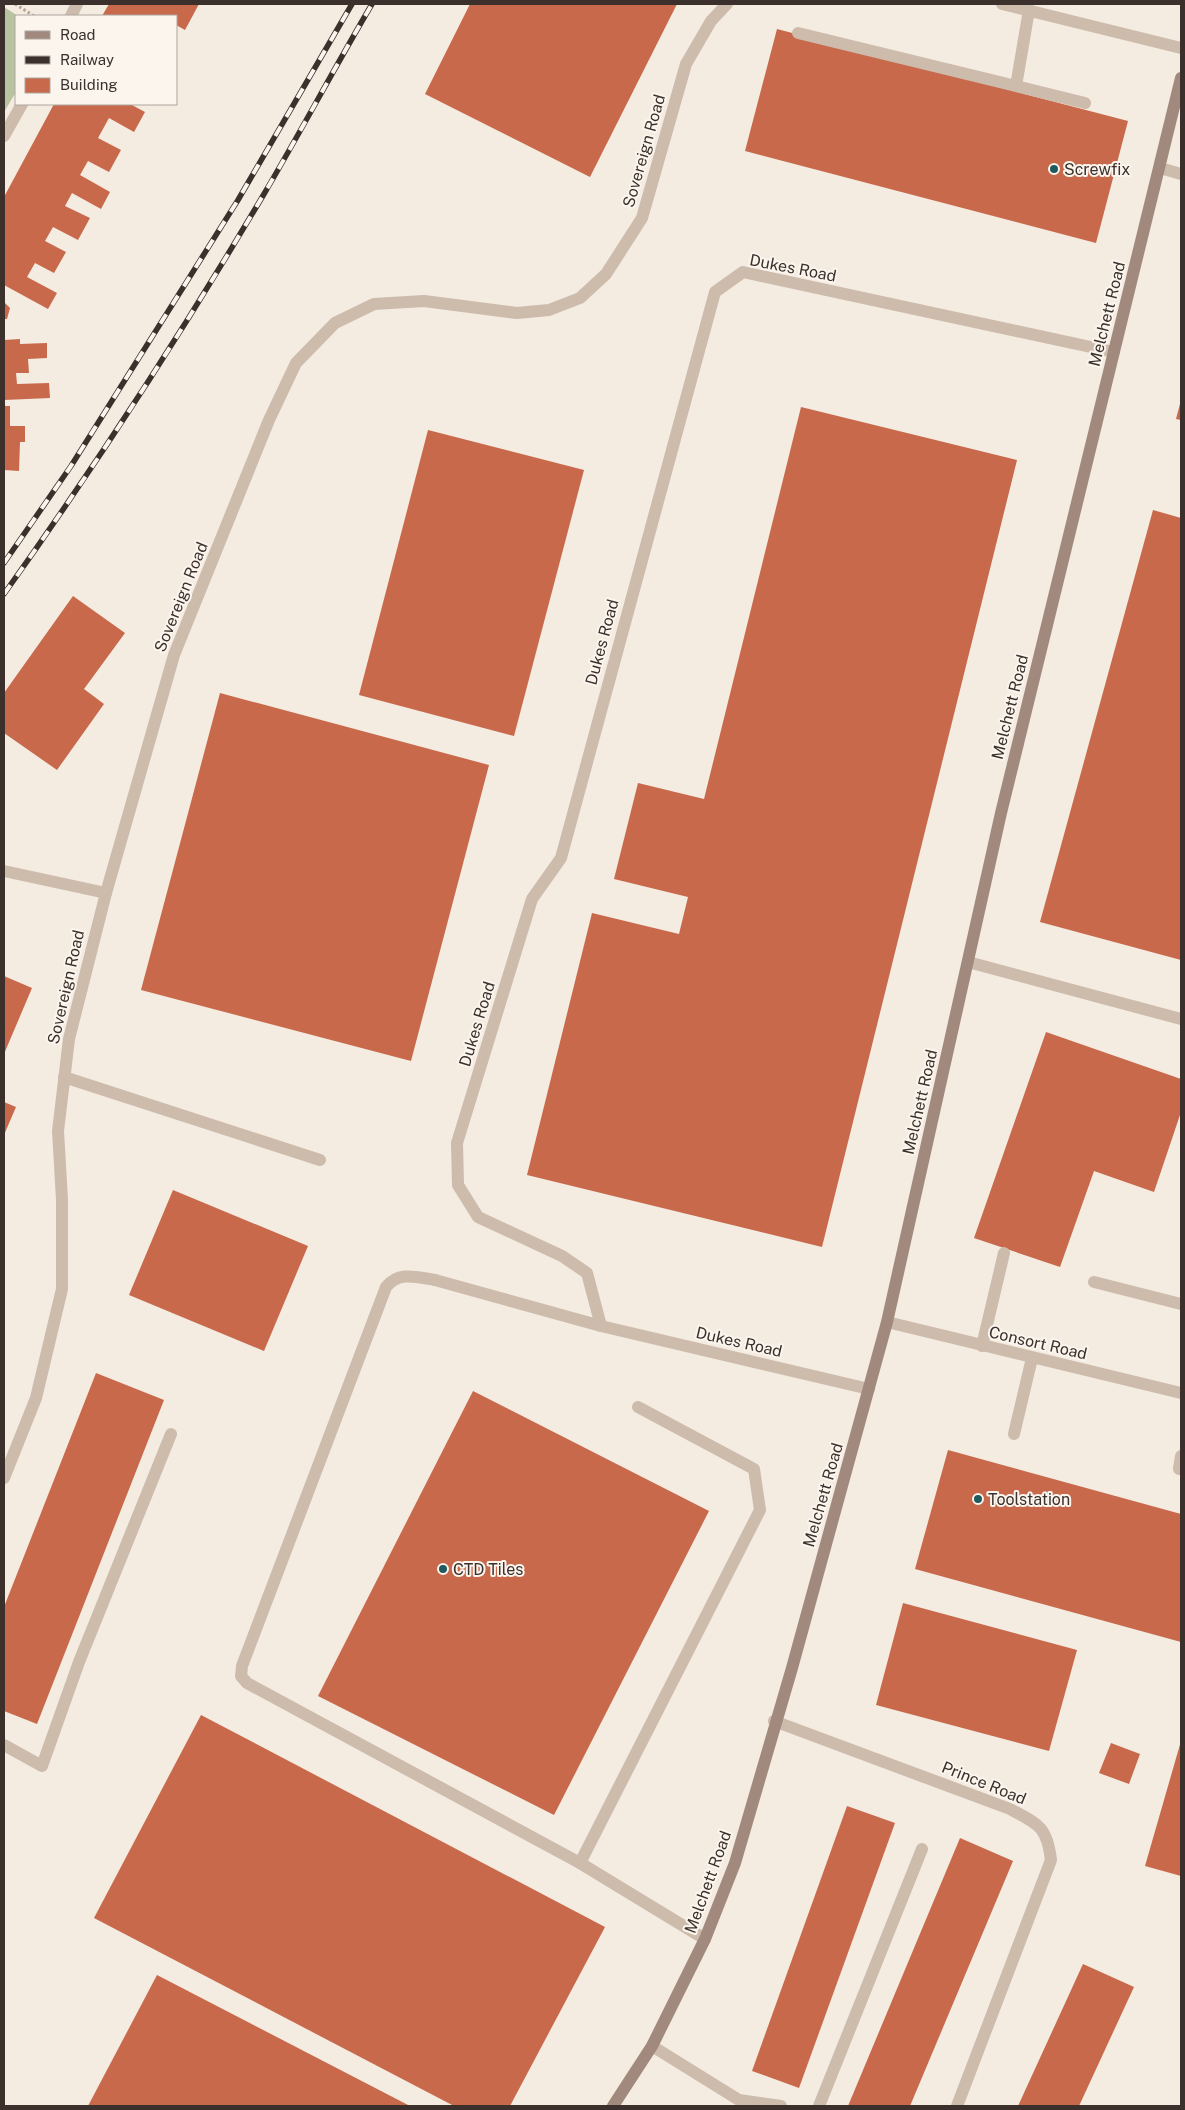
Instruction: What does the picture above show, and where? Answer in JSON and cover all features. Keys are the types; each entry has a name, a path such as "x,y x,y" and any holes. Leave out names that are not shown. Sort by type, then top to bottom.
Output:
{"street":[{"name":"Sovereign Road","path":"4,1478 36,1398 62,1289 62,1200 58,1131 64,1077 69,1038 106,893 174,655 269,420 296,363 334,323 374,304 424,301 518,313 549,310 580,298 606,274 642,218 686,64 710,21 727,4"},
{"path":"1002,4 1181,48"},
{"path":"1016,86 1030,10"},
{"path":"798,33 1085,103"},
{"name":"Melchett Road","path":"613,2106 652,2046 705,1939 735,1863 774,1721 794,1658 887,1322 1001,813 1181,78"},
{"path":"4,136 21,105"},
{"path":"1160,168 1181,174"},
{"name":"Dukes Road","path":"601,1326 588,1273 562,1256 478,1217 458,1185 457,1143 532,899 561,858 716,292 743,272 1114,352"},
{"path":"4,871 106,893"},
{"path":"968,962 1181,1019"},
{"path":"64,1077 320,1160"},
{"path":"982,1346 1004,1253"},
{"name":"Dukes Road","path":"580,1863 247,1683 241,1676 242,1666 386,1287 393,1279 404,1275 435,1280 601,1326 869,1389"},
{"path":"1094,1282 1181,1304"},
{"name":"Consort Road","path":"887,1322 1181,1393"},
{"path":"1014,1434 1032,1358"},
{"path":"638,1407 754,1469 760,1510 580,1863 705,1939"},
{"path":"4,1745 42,1766 79,1662 171,1434"},
{"path":"1179,1469 1181,1456"},
{"name":"Prince Road","path":"774,1721 1010,1809 1038,1824 1049,1844 1051,1860 957,2106"},
{"path":"818,2106 922,1849"},
{"path":"652,2046 739,2100 781,2106"}],"path":[{"path":"15,4 32,15"}],"green space":[{"path":"4,7 16,15 15,94 4,112"}],"building":[{"path":"109,4 199,4 185,30 178,26 178,15 103,15"},
{"path":"470,4 677,4 590,177 425,94"},
{"path":"777,29 1128,121 1096,243 745,151"},
{"path":"53,105 132,105 145,112 134,132 109,118 98,138 121,150 109,172 88,161 80,175 110,192 101,209 72,193 65,206 90,218 78,240 53,227 45,241 66,252 54,273 35,263 27,277 57,293 48,309 4,285 4,197"},
{"path":"4,302 10,308 7,319 4,319"},
{"path":"20,339 20,344 47,343 47,358 28,359 29,373 16,373 17,384 49,383 50,398 4,400 4,340"},
{"path":"1181,400 1181,420 1176,419"},
{"path":"4,406 10,406 10,426 25,426 25,442 20,442 19,471 4,470"},
{"path":"801,407 1017,460 822,1247 527,1175 592,913 679,934 688,897 614,879 638,783 704,799"},
{"path":"428,430 584,470 514,736 359,695"},
{"path":"1153,510 1181,518 1181,960 1040,922"},
{"path":"73,596 125,633 84,689 104,704 57,770 4,733 4,693"},
{"path":"220,693 489,765 411,1061 141,990"},
{"path":"4,976 32,988 4,1054"},
{"path":"1046,1032 1181,1079 1181,1112 1154,1192 1094,1171 1060,1267 974,1238"},
{"path":"4,1102 16,1107 4,1135"},
{"path":"173,1190 308,1246 264,1351 129,1295"},
{"path":"96,1373 164,1400 37,1724 4,1711 4,1607"},
{"path":"473,1391 709,1511 554,1815 318,1696"},
{"path":"948,1450 1181,1514 1181,1642 915,1569"},
{"path":"903,1603 1077,1650 1049,1751 876,1705"},
{"path":"201,1715 605,1927 510,2106 454,2106 94,1918"},
{"path":"1181,1741 1181,1876 1145,1866"},
{"path":"1111,1743 1140,1754 1129,1784 1099,1773"},
{"path":"847,1806 895,1823 799,2088 752,2071"},
{"path":"960,1838 1013,1861 910,2106 848,2106"},
{"path":"1083,1964 1134,1987 1079,2106 1018,2106"},
{"path":"157,1975 410,2106 88,2106"}],"railway":[{"path":"4,563 71,466 238,200 352,4"},
{"path":"4,594 105,447 202,296 264,194 372,4"}],"place":[{"name":"Screwfix","path":"1054,169"},
{"name":"Toolstation","path":"978,1499"},
{"name":"CTD Tiles","path":"443,1569"}]}
